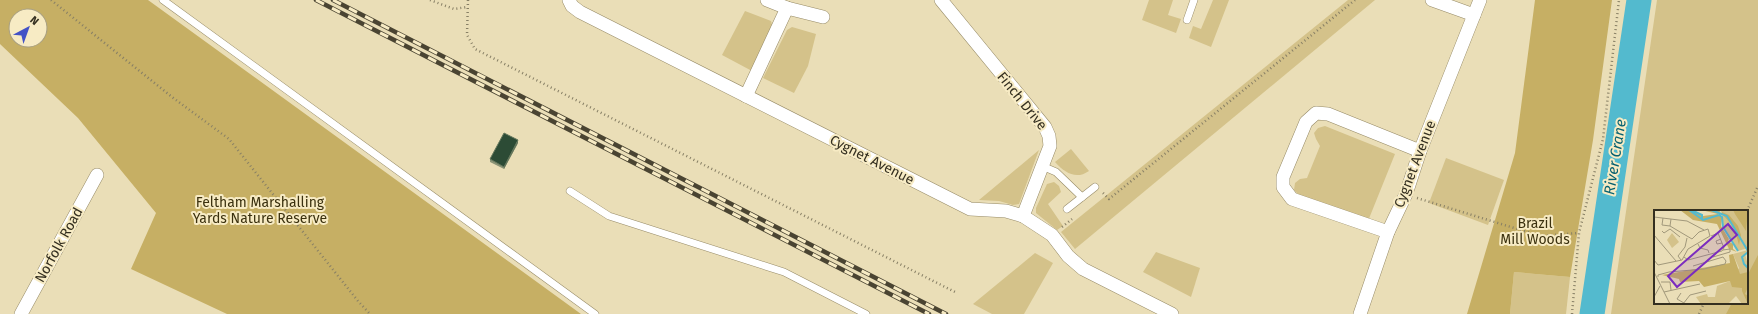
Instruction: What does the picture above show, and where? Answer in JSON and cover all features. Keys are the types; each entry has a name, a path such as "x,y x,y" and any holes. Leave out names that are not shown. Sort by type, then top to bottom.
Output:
{"street":[{"name":"Cygnet Avenue","path":"569,0 572,6 580,12 970,209 1006,211 1023,216 1052,234 1068,256 1083,269 1172,314"},
{"path":"767,0 788,8 823,17"},
{"name":"Finch Drive","path":"941,0 1045,127 1049,136 1050,146 1023,216"},
{"path":"1432,0 1474,15"},
{"name":"Cygnet Avenue","path":"1360,314 1388,232 1406,194 1420,151 1480,0"},
{"path":"746,96 788,8"},
{"path":"1388,232 1292,199 1283,187 1283,177 1306,122 1316,113 1328,114 1420,151"},
{"name":"Norfolk Road","path":"21,314 97,175"}],"lane":[{"path":"163,0 595,314"},
{"path":"1187,20 1194,0"},
{"path":"1042,166 1056,172 1082,196"},
{"path":"1067,209 1095,187"},
{"path":"570,191 609,216 784,272 866,314"}],"path":[{"path":"51,0 172,97 229,139 370,314"},
{"path":"430,0 454,9 467,7"},
{"path":"468,0 466,36 476,49 955,292"},
{"path":"1098,197 1104,192 1109,199 1355,0"},
{"path":"1572,314 1579,233 1603,139 1619,0"},
{"path":"1747,210 1758,186"},
{"path":"1406,194 1540,236 1579,233"},
{"path":"1052,234 1075,216"},
{"path":"1698,314 1703,304"}],"shaded area":[{"path":"1149,0 1173,0 1168,15 1181,19 1176,33 1142,20"},
{"path":"1213,0 1229,0 1211,47 1189,38 1193,26 1201,29"},
{"path":"1348,0 1375,0 1075,249 1061,232"},
{"path":"1657,0 1758,0 1758,314 1611,314"},
{"path":"745,11 771,21 773,28 752,71 722,55"},
{"path":"792,27 816,34 808,66 794,93 763,78 787,30"},
{"path":"1325,126 1395,154 1368,221 1299,195 1294,190 1295,183 1300,179 1307,178 1320,146 1314,133 1318,128"},
{"path":"1071,149 1089,171 1080,175 1071,174 1055,162"},
{"path":"1039,150 1019,204 1013,205 999,201 979,200"},
{"path":"1446,158 1504,180 1488,225 1429,203"},
{"path":"1054,182 1059,186 1061,192 1048,204 1063,226 1057,230 1036,213 1036,208 1047,184"},
{"path":"1156,252 1200,268 1191,297 1143,272"},
{"path":"1035,253 1053,263 1024,314 992,314 973,304"},
{"path":"1514,272 1570,277 1566,314 1510,314"}],"green space":[{"name":"Feltham Marshalling Yards Nature Reserve","path":"0,0 148,0 581,314 227,314 131,269 156,213 78,118 0,44"},
{"name":"Brazil Mill Woods","path":"1535,0 1612,0 1593,140 1570,277 1514,272 1510,314 1467,314 1515,153"},
{"path":"1758,255 1758,314 1726,314 1731,304 1748,304 1748,274"}],"building":[{"path":"504,133 518,140 504,167 490,159"}],"waterway":[{"name":"River Crane","path":"1592,314 1639,0"}],"railway":[{"path":"316,0 929,314"},
{"path":"333,0 946,314"}]}
